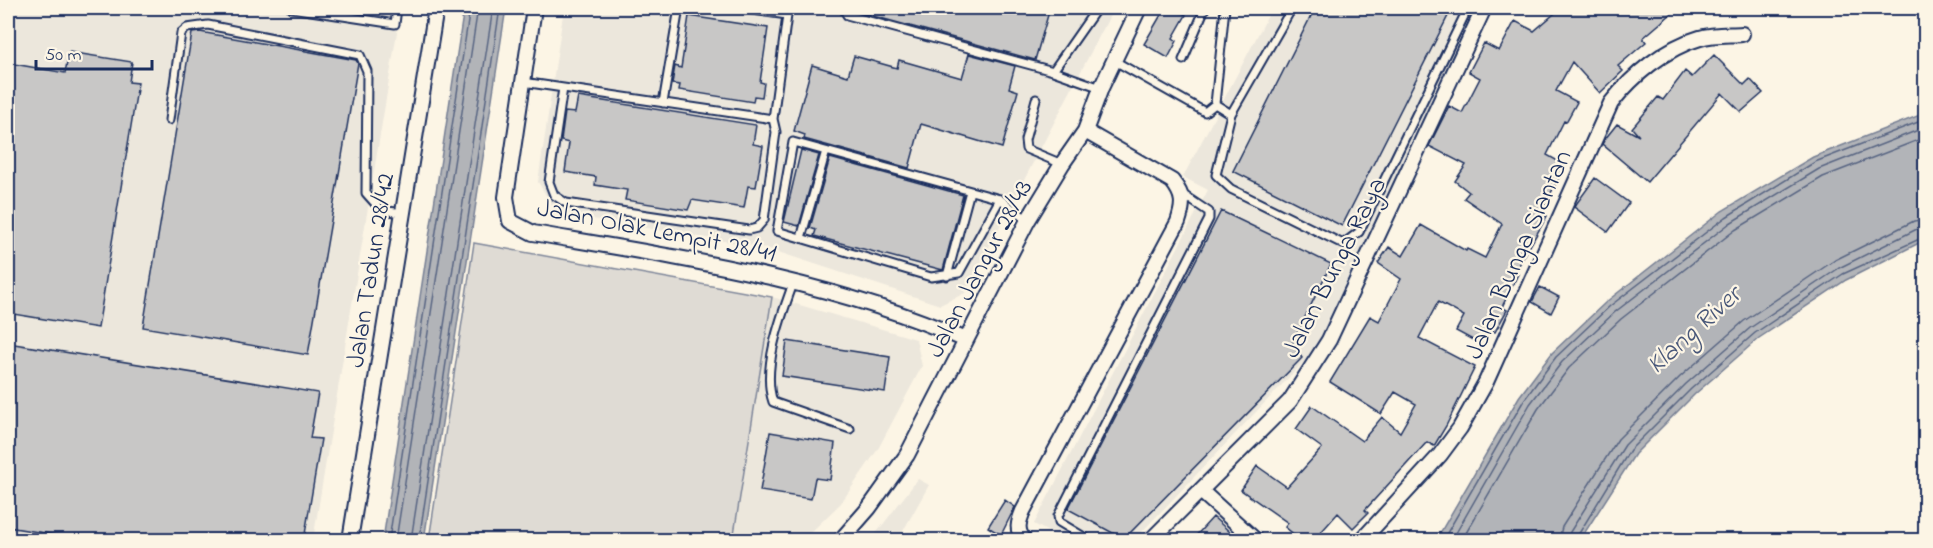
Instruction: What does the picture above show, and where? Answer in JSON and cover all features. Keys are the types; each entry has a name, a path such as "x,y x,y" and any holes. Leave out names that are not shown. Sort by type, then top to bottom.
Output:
{"street":[{"name":"Jalan Tadun 28/42","path":"350,540 436,8"},
{"name":"Jalan Olak Lempit 28/41","path":"534,8 506,197 510,221 533,233 748,270 794,281 933,325 966,340"},
{"name":"Jalan Jangur 28/43","path":"841,540 869,508 907,454 1028,220 1085,131 1113,60 1139,8"},
{"name":"Jalan Bunga Raya","path":"1151,540 1202,492 1290,401 1329,340 1484,8"},
{"name":"Jalan Bunga Siantan","path":"1362,540 1440,455 1460,428 1491,371 1611,103 1624,86 1639,73 1661,57 1687,43 1703,37 1743,34"},
{"path":"1019,538 1018,522 1023,511 1178,222 1183,206 1182,194 1172,181 1085,131"},
{"path":"1202,492 1255,540"}],"lane":[{"path":"291,8 395,24 397,8"},
{"path":"663,103 679,8"},
{"path":"563,88 549,183 554,195 566,203 748,230 757,228 764,220 776,132 772,119 787,11 739,8"},
{"path":"843,8 847,15 1053,70 1101,88"},
{"path":"1053,70 1097,8"},
{"path":"1183,60 1205,8"},
{"path":"1113,60 1205,112 1215,104 1225,8"},
{"path":"1292,8 1231,114 1216,175 1231,189 1343,244 1359,232 1468,8"},
{"path":"169,120 181,33 187,28 208,26 360,55 367,71 366,193 381,210 403,213"},
{"path":"523,82 772,119"},
{"path":"1036,99 1024,140 1026,149 1062,164"},
{"path":"1215,104 1231,114"},
{"path":"1000,199 959,273 947,276 932,277 777,231 793,142 1000,199 1028,220"},
{"path":"801,238 826,151"},
{"path":"947,276 970,190"},
{"path":"1089,540 1059,522 1058,516 1209,219 1209,212 1182,194"},
{"path":"794,281 778,327 768,388 773,402 850,429"}],"shaded area":[{"path":"8,8 401,8 313,540 8,540"},
{"path":"564,8 1114,8 965,293 940,305 766,248 557,213 538,182"},
{"path":"1272,8 1475,8 1317,348 1134,540 1063,540 1034,524 1208,190 1183,177"},
{"path":"474,243 772,297 733,540 429,540"},
{"path":"772,297 916,339 922,366 878,449 841,503 803,540 733,540"},
{"path":"918,479 929,485 898,540 871,540"}],"water":[{"path":"464,8 506,8 424,540 383,540"},
{"name":"Klang River","path":"1925,113 1925,240 1846,280 1759,338 1695,394 1635,454 1580,540 1436,540 1519,397 1552,353 1606,302 1722,211 1813,157"}],"building":[{"path":"849,8 1050,8 1035,60"},
{"path":"1165,8 1173,8 1186,15 1173,38 1177,41 1168,58 1144,44"},
{"path":"1315,8 1452,8 1342,226 1233,171"},
{"path":"1561,8 1678,8 1643,38 1646,42 1618,66 1623,71 1600,93 1572,62 1556,91 1577,102 1566,122 1564,121 1547,155 1565,165 1541,213 1547,216 1515,272 1518,274 1502,307 1507,310 1495,332 1488,329 1480,344 1456,331 1464,316 1438,302 1419,338 1475,367 1446,426 1434,446 1427,442 1365,510 1368,513 1353,528 1338,513 1314,540 1301,540 1285,527 1288,523 1241,490 1257,466 1287,487 1322,448 1296,429 1312,406 1362,441 1382,417 1400,432 1416,404 1395,392 1381,414 1330,382 1370,316 1379,321 1401,279 1378,263 1389,247 1403,256 1421,225 1466,251 1467,249 1485,258 1502,224 1464,198 1469,192 1455,181 1466,165 1429,146 1449,106 1462,113 1480,78 1469,72 1484,43 1499,51 1515,21 1534,31"},
{"path":"689,16 768,28 760,82 764,83 762,97 754,96 753,102 679,90 680,85 672,84 675,66 681,68"},
{"path":"200,32 356,60 358,63 308,355 143,327 192,33"},
{"path":"69,52 132,62 129,82 138,83 98,328 8,313 8,63 65,73"},
{"path":"969,54 1015,66 1009,88 1018,91 1002,148 921,124 909,168 804,139 805,135 794,131 812,65 848,76 854,56 897,68 899,60 962,78"},
{"path":"1714,55 1744,85 1750,79 1763,93 1741,112 1722,93 1647,182 1602,144 1617,124 1639,136 1632,128 1658,97 1663,100 1685,71 1692,77"},
{"path":"578,97 756,125 753,144 763,146 756,187 748,186 744,208 692,200 688,210 625,200 627,190 595,185 596,177 565,172 569,143 561,141 565,112 575,113"},
{"path":"801,150 819,155 799,226 784,222"},
{"path":"830,158 963,195 943,270 814,236 816,230 810,228"},
{"path":"1595,178 1629,203 1608,232 1574,207"},
{"path":"1221,211 1331,264 1292,344 1302,358 1124,539 1068,509"},
{"path":"1540,287 1559,297 1551,313 1532,302"},
{"path":"787,341 890,357 885,392 782,376"},
{"path":"8,343 318,393 310,438 321,439 304,540 87,540 8,527"},
{"path":"770,432 835,443 830,480 815,478 811,499 760,491"},
{"path":"1005,500 1015,507 1001,535 988,527"},
{"path":"1213,517 1239,540 1192,540"}]}
